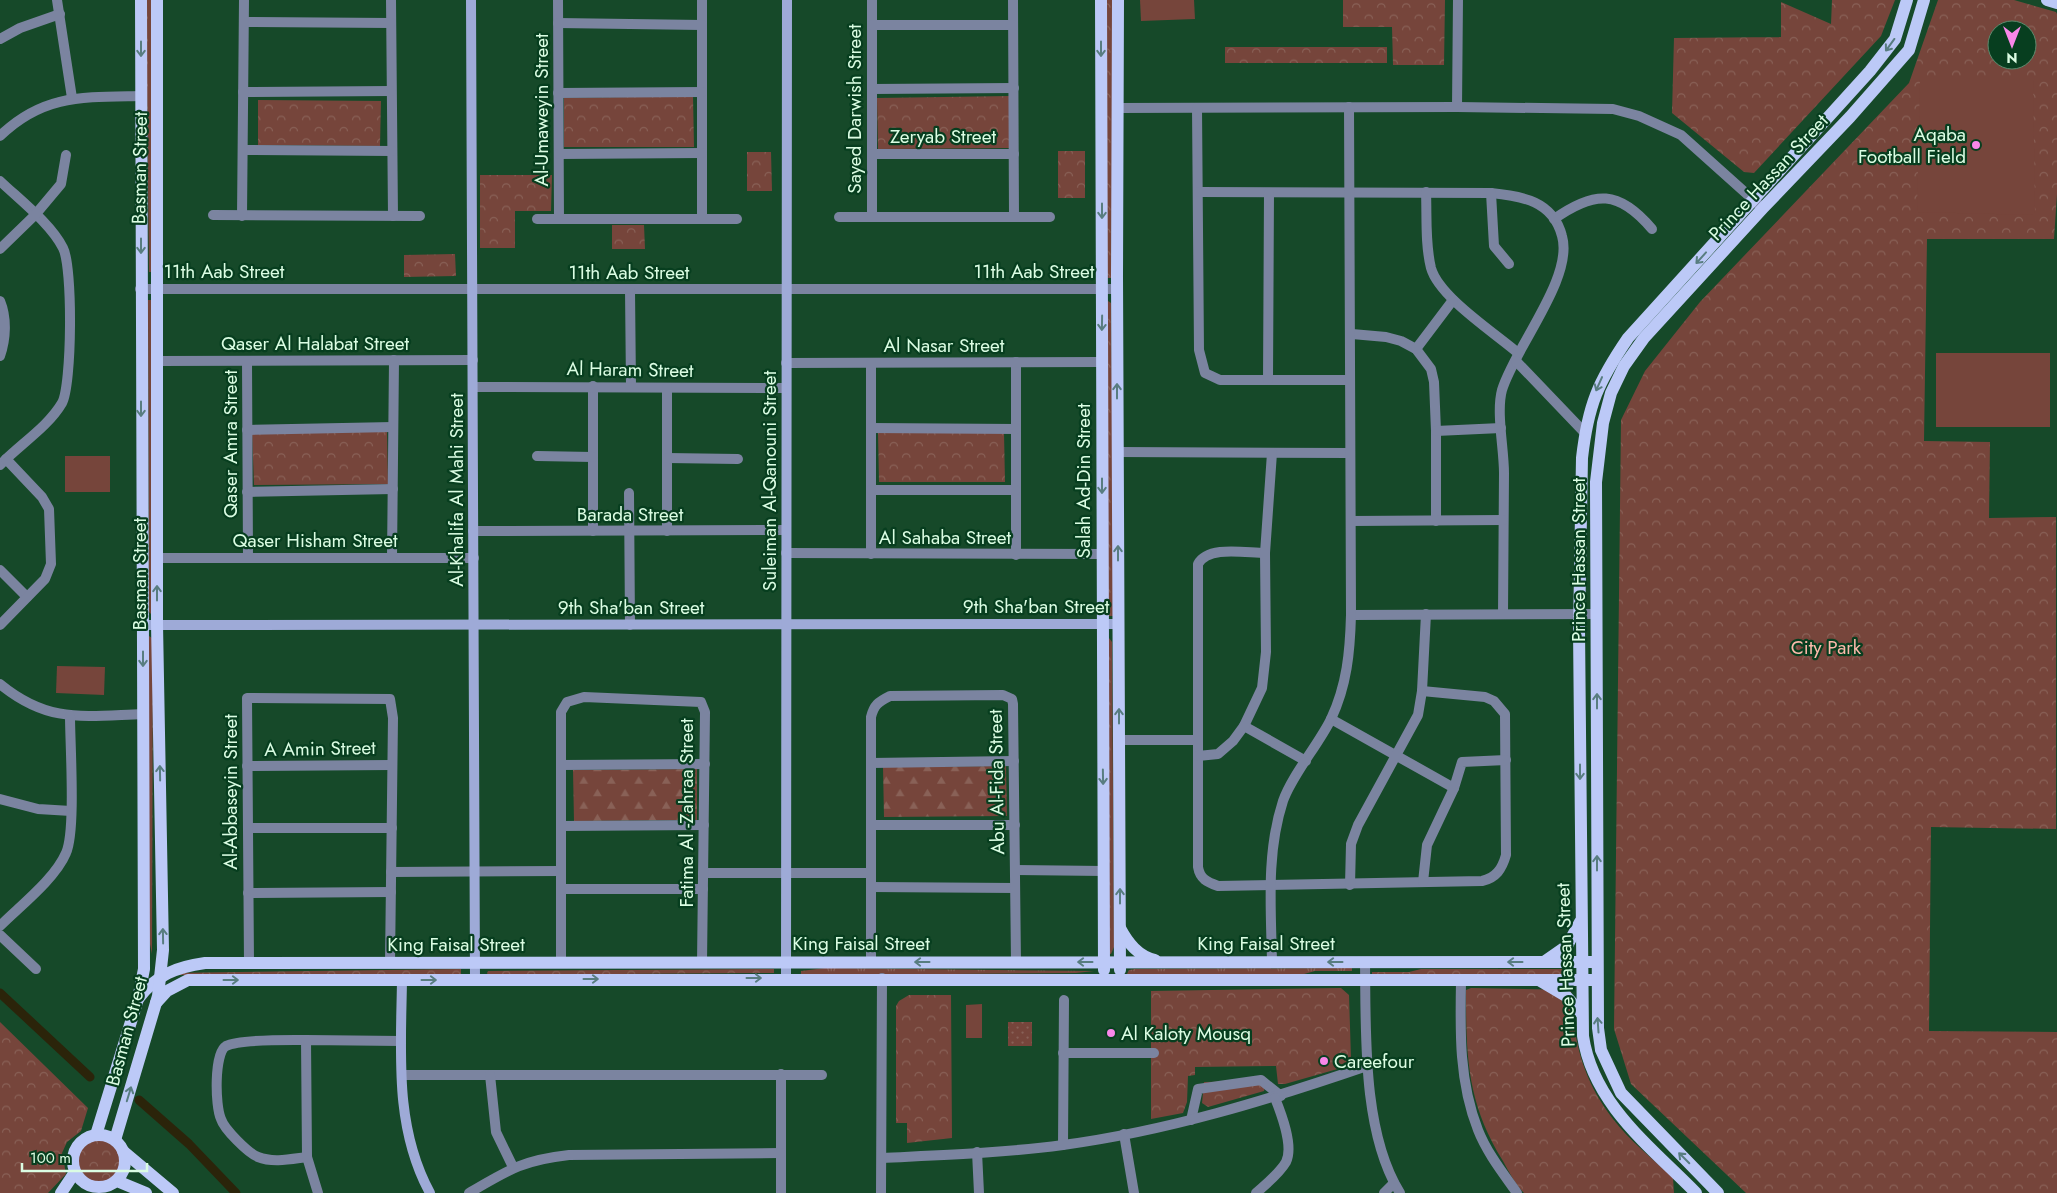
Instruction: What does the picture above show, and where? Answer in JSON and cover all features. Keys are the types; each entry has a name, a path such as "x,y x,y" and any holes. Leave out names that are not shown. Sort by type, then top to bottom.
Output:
{"main road":[{"name":"Basman Street","path":"96,1135 138,998 144,969 140,289 141,0"},
{"name":"Basman Street","path":"115,1140 156,1003 163,950 157,624 157,0"},
{"name":"Salah Ad-Din Street","path":"1100,0 1104,979"},
{"name":"Salah Ad-Din Street","path":"1118,0 1117,289 1120,979"},
{"name":"Prince Hassan Street","path":"1718,1193 1621,1093 1602,1050 1598,1028 1596,482 1602,423 1611,393 1624,366 1644,338 1895,39 1907,0"},
{"name":"Prince Hassan Street","path":"1689,1190 1613,1109 1601,1090 1586,1055 1581,980 1580,614 1582,458 1585,433 1594,396 1605,371 1628,338 1758,204 1850,117 1909,50 1924,0"},
{"path":"2048,0 2057,3"},
{"path":"1544,962 1567,946 1581,920"},
{"path":"1120,928 1132,946 1141,954 1162,962"},
{"name":"King Faisal Street","path":"138,998 148,985 161,976 184,966 205,963 1597,962"},
{"path":"205,963 205,980"},
{"name":"King Faisal Street","path":"156,1003 167,990 188,980 882,978 1365,981 1597,980"},
{"path":"1539,980 1566,996 1582,1014"},
{"path":"123,1151 125,1167 116,1181 110,1185 93,1190 81,1181 75,1172 73,1156 78,1146 86,1138 96,1135 105,1136 115,1140 123,1151 174,1193"},
{"path":"61,1193 75,1172"},
{"path":"116,1181 146,1193"}],"street":[{"path":"57,0 72,98"},
{"path":"242,216 244,0"},
{"path":"391,0 393,216"},
{"name":"Al-Khalifa Al Mahi Street","path":"471,0 475,980"},
{"name":"Al-Umaweyin Street","path":"558,0 559,219"},
{"path":"702,0 702,219"},
{"name":"Suleiman Al-Qanouni Street","path":"786,978 787,0"},
{"name":"Sayed Darwish Street","path":"872,0 872,217"},
{"path":"1013,0 1014,216"},
{"path":"1457,107 1458,0"},
{"path":"0,39 20,28 60,14"},
{"path":"244,22 391,23"},
{"path":"558,23 702,25"},
{"path":"872,25 1013,25"},
{"path":"872,89 1014,88"},
{"path":"243,92 391,91"},
{"path":"558,93 702,92"},
{"path":"0,136 15,121 34,110 72,98 141,96"},
{"path":"1272,962 1272,850 1276,824 1284,798 1331,719 1343,690 1346,674 1351,616 1350,380 1352,334 1349,107"},
{"path":"1118,108 1457,107 1613,109 1639,116 1681,135 1758,204"},
{"path":"1197,108 1199,350 1205,373 1220,380 1350,380"},
{"path":"243,150 392,151"},
{"path":"559,154 702,153"},
{"name":"Zeryab Street","path":"872,154 1014,154"},
{"path":"0,249 35,214 61,184 66,156"},
{"path":"0,182 35,214 59,241 67,259 68,388 63,402 55,413 3,462 42,497 49,509 51,570 45,579 0,625"},
{"path":"1199,192 1490,193 1522,196 1549,211 1562,237 1562,264 1558,279 1517,357 1502,391 1500,428 1504,472 1503,614"},
{"path":"1426,192 1428,250 1432,269 1437,280 1453,300 1517,357 1585,433"},
{"path":"1268,380 1269,193"},
{"path":"1490,193 1494,246 1509,264"},
{"path":"1554,219 1582,202 1611,199 1626,204 1652,229"},
{"path":"214,215 420,216"},
{"name":"Sayed Darwish Street","path":"839,217 1050,217"},
{"path":"537,219 737,219"},
{"name":"11th Aab Street","path":"140,289 1117,289"},
{"path":"630,290 631,387"},
{"path":"1416,349 1453,300"},
{"path":"0,301 4,319 4,342 0,356"},
{"path":"1352,334 1386,337 1416,349 1431,369 1434,382 1436,431 1436,521"},
{"path":"392,558 394,360"},
{"name":"Qaser Al Halabat Street","path":"157,361 473,360"},
{"name":"Qaser Amra Street","path":"247,361 248,558"},
{"path":"1016,362 1016,555"},
{"name":"Al Nasar Street","path":"786,363 1102,362"},
{"path":"871,363 871,554"},
{"path":"593,386 593,531"},
{"name":"Al Haram Street","path":"473,387 786,388"},
{"path":"667,388 667,531"},
{"path":"247,430 393,427"},
{"path":"871,428 1016,429"},
{"path":"1436,431 1500,428"},
{"path":"1118,452 1350,453"},
{"path":"1198,756 1218,754 1223,751 1244,726 1258,699 1264,679 1265,553 1272,453"},
{"path":"537,456 593,457"},
{"path":"667,458 738,459"},
{"path":"247,492 393,489"},
{"path":"871,490 1016,490"},
{"path":"629,493 630,625"},
{"path":"1351,521 1503,520"},
{"name":"Barada Street","path":"474,531 786,530"},
{"path":"1265,553 1214,553 1201,558 1198,564 1198,867 1200,875 1210,884 1218,886 1350,885 1482,881 1491,879 1499,872 1506,856 1504,714 1494,701 1485,697 1422,691"},
{"name":"Al Sahaba Street","path":"786,554 1103,554"},
{"name":"Qaser Hisham Street","path":"157,558 474,558"},
{"path":"0,570 27,597"},
{"path":"1350,885 1351,844 1365,812 1418,715 1422,691 1426,614"},
{"path":"1351,616 1597,614"},
{"name":"9th Sha'ban Street","path":"143,625 1119,624"},
{"path":"0,684 16,697 37,708 70,716 143,714"},
{"name":"Abu Al-Fida Street","path":"871,962 871,717 878,702 890,696 1003,695 1008,697 1013,704 1016,962"},
{"name":"Fatima Al -Zahraa Street","path":"561,962 561,712 567,702 584,697 701,702 705,712 702,963"},
{"name":"Al-Abbaseyin Street","path":"249,962 247,698 390,699 393,718 390,962"},
{"path":"0,926 46,880 66,854 70,839 71,811 70,716"},
{"path":"1331,719 1454,788"},
{"path":"1244,726 1306,761"},
{"path":"1119,740 1198,740"},
{"path":"1423,882 1427,845 1454,788 1462,762 1506,760"},
{"path":"871,763 1014,761"},
{"path":"561,765 705,764"},
{"name":"A Amin Street","path":"247,766 392,765"},
{"path":"0,799 38,809 71,811"},
{"path":"871,824 1014,825"},
{"path":"561,826 704,825"},
{"path":"248,828 392,828"},
{"path":"1015,870 1104,870"},
{"path":"391,872 561,871"},
{"path":"704,873 871,873"},
{"path":"871,887 1015,888"},
{"path":"561,890 703,889"},
{"path":"248,893 391,892"},
{"path":"0,935 36,969"},
{"path":"1365,962 1367,1066 1378,1134 1394,1183 1400,1193"},
{"path":"881,1193 882,978"},
{"path":"402,980 402,1096 406,1128 417,1163 430,1193"},
{"path":"1461,981 1460,1043 1463,1073 1470,1102 1478,1130 1517,1193"},
{"path":"1063,1145 1064,1000"},
{"path":"307,1157 276,1160 252,1153 221,1121 218,1108 218,1059 220,1051 226,1046 241,1043 306,1040 401,1041"},
{"path":"306,1040 307,1157 318,1193"},
{"path":"1063,1053 1154,1053"},
{"path":"882,1158 1063,1145 1124,1134 1191,1120 1278,1097 1367,1066"},
{"path":"780,1074 781,1193"},
{"path":"490,1075 496,1132 513,1167"},
{"path":"402,1076 822,1075"},
{"path":"1191,1120 1198,1089 1261,1080 1278,1097 1286,1129 1288,1150 1286,1161 1256,1193"},
{"path":"1124,1134 1134,1193"},
{"path":"977,1152 979,1193"},
{"path":"469,1193 513,1167 544,1158 569,1155 781,1153"},
{"path":"1384,1193 1394,1183"}],"green space":[{"path":"146,0 151,0 151,272 149,272"},
{"path":"1107,0 1115,0 1111,278 1107,278"},
{"path":"1140,0 1194,0 1195,19 1141,21"},
{"path":"1343,0 1445,0 1444,65 1393,65 1392,27 1343,27"},
{"path":"1832,0 1895,0 1881,36 1754,173 1744,172 1672,113 1674,38 1781,37 1781,2 1831,24"},
{"name":"City Park","path":"1938,0 2014,0 2056,12 2057,194 2054,239 1927,239 1924,441 1990,442 1989,518 2056,517 2056,829 1931,827 1929,1031 2057,1032 2057,1193 1746,1193 1631,1084 1614,1029 1621,420 1645,371 1700,302 1909,83"},
{"path":"1225,47 1387,47 1387,63 1225,63"},
{"name":"Aqaba Football Field","path":"1920,78 2033,78 2035,215 1917,212"},
{"path":"693,96 694,147 564,147 564,98"},
{"path":"1010,96 1011,148 878,149 877,98"},
{"path":"258,100 381,101 380,146 258,145"},
{"path":"1058,151 1085,151 1085,198 1058,198"},
{"path":"747,152 771,152 772,191 747,191"},
{"path":"480,175 552,175 551,211 515,211 515,248 480,248"},
{"path":"612,225 644,225 645,249 612,249"},
{"path":"455,254 456,276 404,277 404,255"},
{"path":"148,300 151,300 151,614 149,612"},
{"path":"1106,302 1111,303 1115,616 1107,616"},
{"path":"1936,353 2050,353 2050,427 1936,427"},
{"path":"387,430 388,484 254,485 252,432"},
{"path":"878,433 1004,433 1005,482 879,482"},
{"path":"65,456 110,456 110,492 65,492"},
{"path":"149,636 152,638 153,646 152,954 149,939"},
{"path":"1109,638 1112,642 1114,947 1111,954 1108,954 1106,642"},
{"path":"57,666 105,667 104,695 56,693"},
{"path":"1006,766 1007,816 884,817 883,767"},
{"path":"697,769 697,820 574,821 573,770"},
{"path":"825,968 1094,971 1076,973 801,974 801,971"},
{"path":"1352,968 1352,971 1315,971 1297,976 1127,974 1129,970 1135,969"},
{"path":"461,969 461,974 175,975 169,973"},
{"path":"774,969 774,973 488,975 487,973 488,971"},
{"path":"1421,969 1572,969 1574,971 1572,974 1372,975 1372,972 1409,972"},
{"path":"1341,988 1349,995 1351,1059 1341,1068 1285,1084 1278,1084 1276,1066 1195,1067 1195,1075 1188,1076 1187,1102 1183,1113 1151,1119 1151,991"},
{"path":"1471,988 1571,990 1577,1042 1581,1058 1594,1089 1602,1104 1619,1127 1673,1178 1674,1193 1524,1193 1512,1178 1491,1140 1475,1099 1468,1058 1467,1037 1466,990"},
{"path":"909,995 951,995 952,1138 907,1143 907,1123 896,1123 896,1006 899,1001"},
{"path":"982,1004 982,1038 966,1038 966,1005"},
{"path":"0,1022 88,1108 81,1131 67,1142 62,1153 66,1174 48,1193 0,1193"},
{"path":"1008,1022 1032,1022 1032,1046 1008,1046"},
{"path":"1262,1081 1265,1085 1264,1091 1208,1107 1202,1103 1204,1082"},
{"path":"99,1138 112,1142 118,1148 122,1161 118,1174 112,1180 99,1184 86,1180 80,1174 76,1161 80,1148 86,1142"}],"waterway":[{"path":"0,993 90,1077"},
{"path":"139,1100 189,1144 236,1193"}],"place":[{"name":"Aqaba Football Field","path":"1976,145"},
{"name":"Al Kaloty Mousq","path":"1111,1033"},
{"name":"Careefour","path":"1324,1061"}]}
